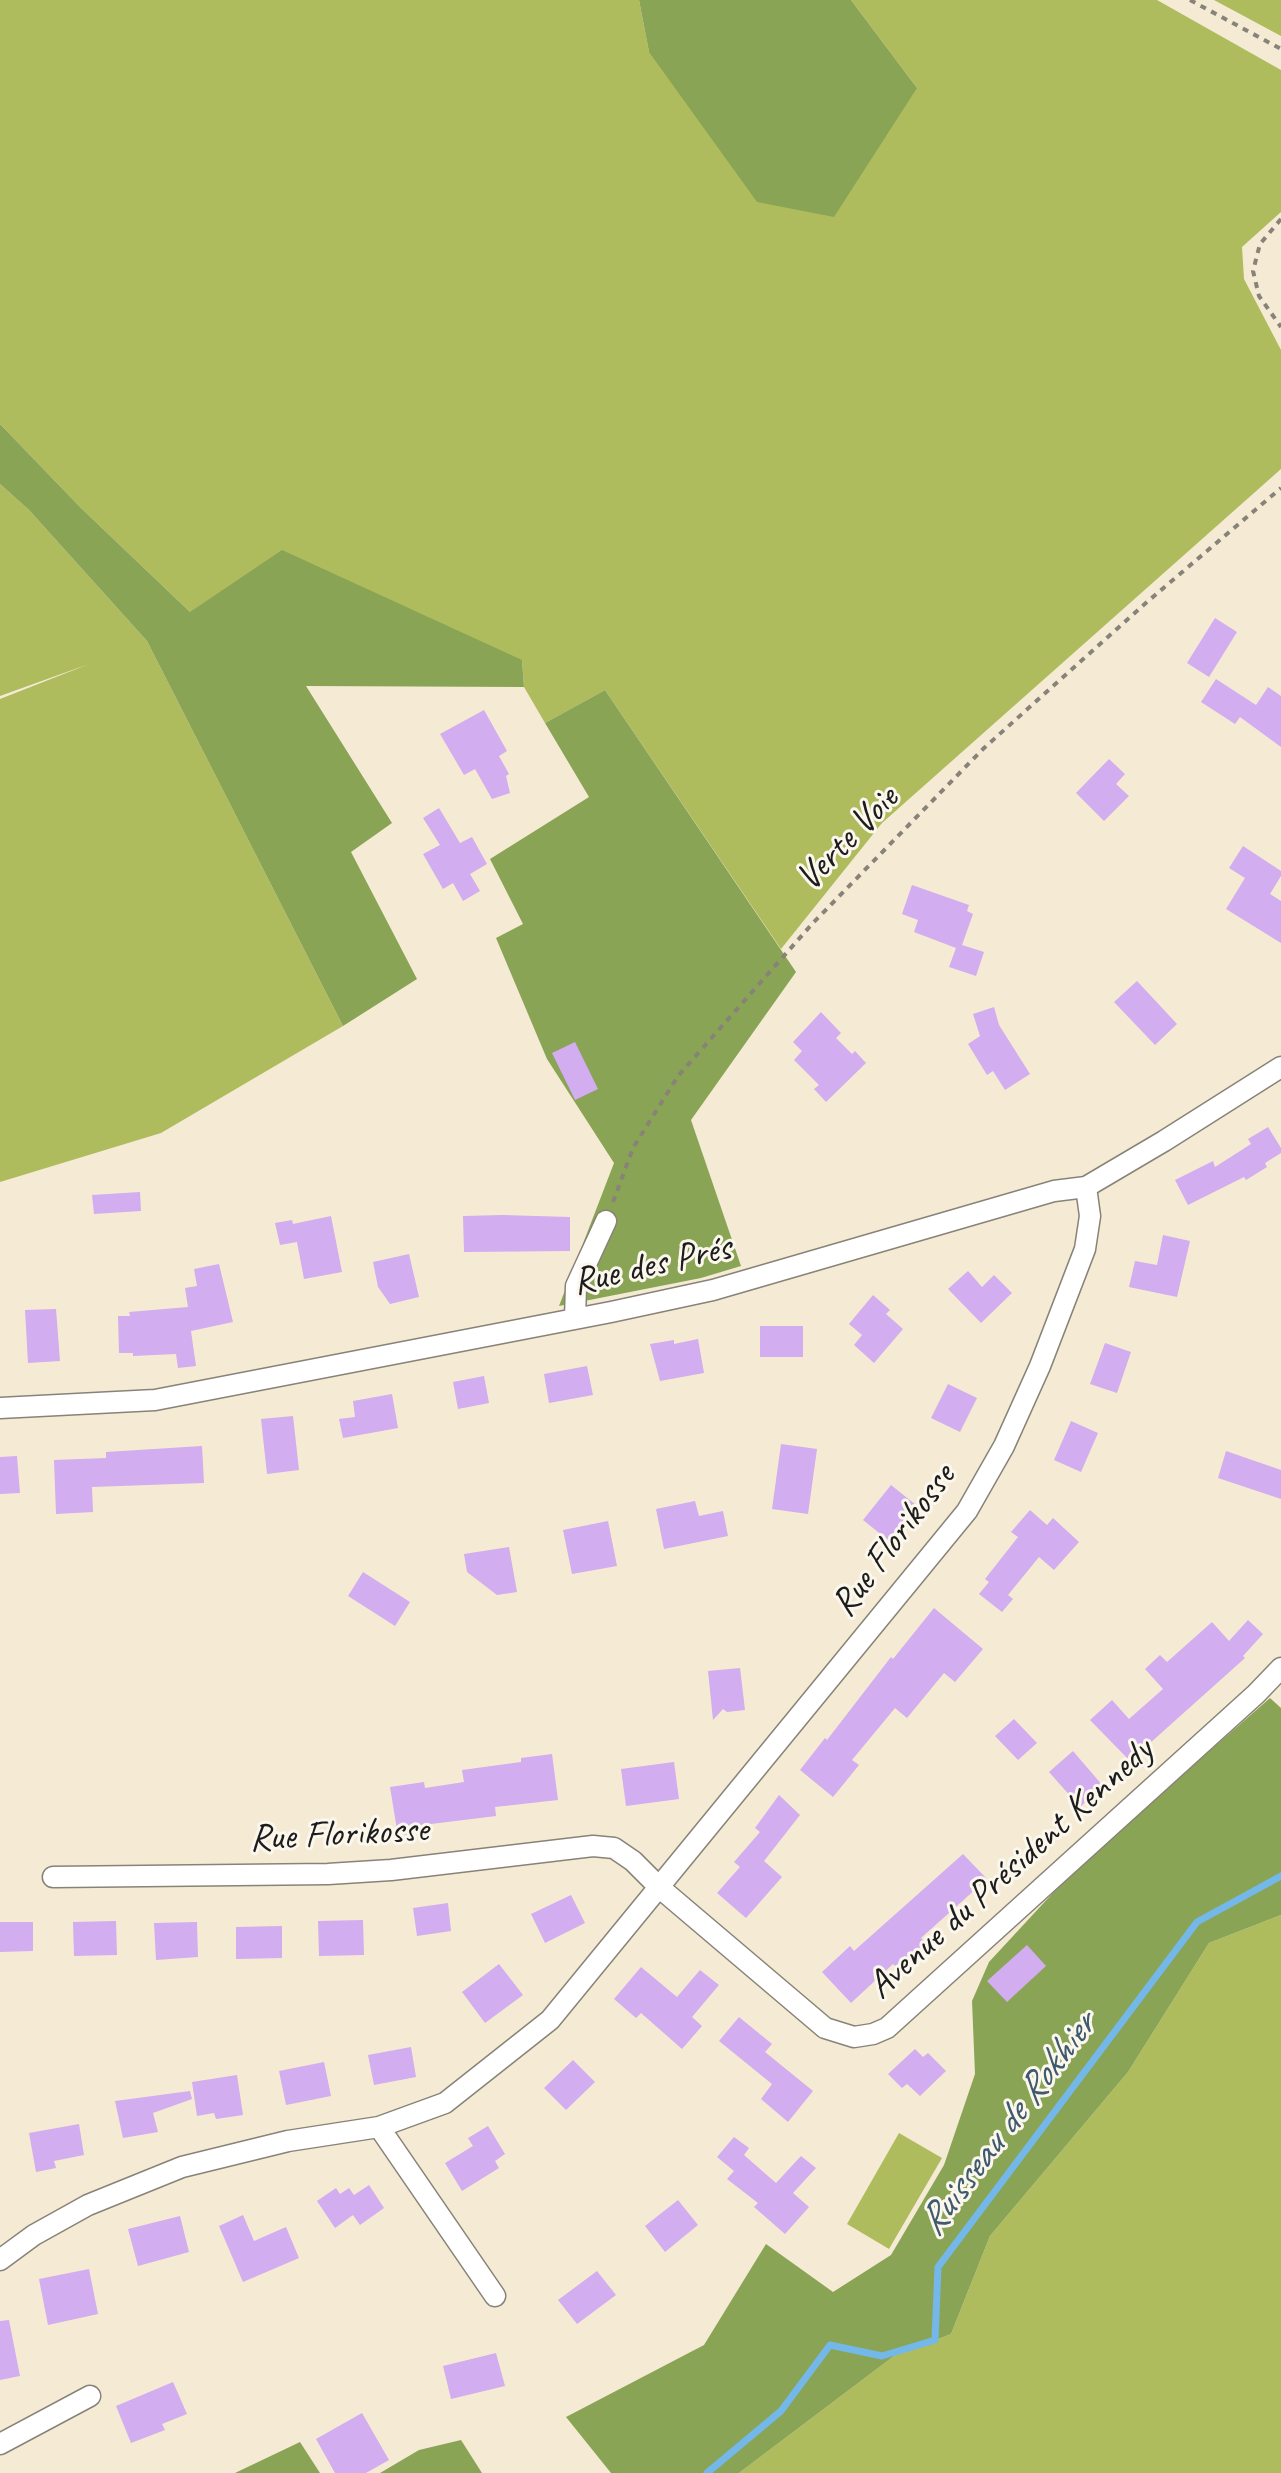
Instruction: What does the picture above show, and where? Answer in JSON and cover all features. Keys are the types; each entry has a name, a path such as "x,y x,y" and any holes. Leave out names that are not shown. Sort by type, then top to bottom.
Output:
{"street":[{"name":"Rue des Prés","path":"0,1408 155,1400 713,1290 1054,1191 1086,1187 1281,1067"},
{"name":"Rue Florikosse","path":"0,2260 34,2235 88,2205 182,2167 288,2141 379,2127 445,2103 550,2020 967,1511 1004,1446 1040,1366 1085,1249 1090,1216 1086,1187"},
{"path":"575,1318 576,1286 606,1221"},
{"name":"Avenue du Président Kennedy","path":"660,1888 825,2028 854,2037 873,2034 887,2028 1281,1668"},
{"name":"Rue Florikosse","path":"53,1877 344,1873 593,1846 614,1848 633,1861 660,1888"},
{"path":"379,2127 495,2296"},
{"path":"0,2444 90,2396"}],"path":[{"path":"1190,0 1281,49"},
{"path":"1281,219 1260,244 1253,271 1259,296 1281,327"},
{"name":"Verte Voie","path":"606,1221 633,1148 678,1076 812,924 984,748 1147,602 1281,488"}],"green space":[{"path":"0,0 639,0 649,52 917,88 851,0 1157,0 1281,70 1281,212 1242,247 1244,279 1281,350 1281,469 882,823 781,949 605,690 545,723 524,687 522,660 190,612 81,508 0,424"},
{"path":"639,0 851,0 917,88 834,217 757,202 649,52"},
{"path":"1214,0 1281,0 1281,36"},
{"path":"0,424 81,508 190,612 282,550 522,660 524,687 306,686 392,823 351,852 417,979 343,1026 147,641 29,510 0,484"},
{"path":"0,484 29,510 147,641 343,1026 161,1133 0,1182 0,699 89,664 0,696"},
{"path":"605,690 796,972 691,1120 741,1266 701,1278 559,1306 614,1163 547,1059 496,938 523,924 490,859 589,797 545,723"},
{"path":"1270,1698 1281,1708 1281,1915 1209,1943 1128,2072 990,2236 951,2334 894,2356 739,2473 611,2473 566,2417 704,2345 766,2244 833,2292 891,2255 944,2165 975,2074 972,2001 989,1962 1076,1868"},
{"path":"1281,1915 1281,2473 739,2473 894,2356 951,2334 990,2236 1128,2072 1209,1943"},
{"path":"899,2133 942,2158 889,2249 847,2224"},
{"path":"461,2440 482,2473 380,2473 419,2450"},
{"path":"300,2442 320,2473 235,2473"}],"building":[{"path":"1215,618 1237,632 1209,677 1187,663"},
{"path":"1216,679 1256,705 1268,687 1281,696 1281,747 1240,717 1235,724 1201,702"},
{"path":"484,710 507,751 499,756 509,774 506,776 510,793 492,799 475,769 464,775 440,734"},
{"path":"1109,759 1125,774 1116,784 1129,796 1104,821 1076,793"},
{"path":"439,808 460,843 472,837 487,864 470,874 480,891 463,901 453,883 443,889 423,854 440,845 423,818"},
{"path":"1243,846 1281,871 1270,894 1281,901 1281,943 1226,909 1245,878 1229,868"},
{"path":"912,885 969,905 967,911 973,914 962,945 984,952 976,976 949,967 956,948 914,932 918,920 902,914"},
{"path":"1137,981 1177,1024 1155,1045 1114,1002"},
{"path":"994,1007 999,1025 1030,1074 1005,1090 993,1071 987,1075 968,1044 980,1036 973,1014"},
{"path":"821,1012 841,1033 836,1038 866,1063 826,1102 814,1089 819,1085 794,1060 802,1051 793,1042"},
{"path":"575,1042 598,1089 575,1100 552,1053"},
{"path":"1268,1127 1281,1153 1265,1163 1267,1167 1246,1180 1244,1177 1188,1205 1175,1180 1213,1161 1215,1167 1251,1144 1248,1139"},
{"path":"140,1192 141,1211 94,1214 92,1195"},
{"path":"331,1216 342,1272 304,1279 297,1242 280,1245 275,1223 292,1220 293,1224"},
{"path":"463,1216 570,1217 570,1251 464,1252"},
{"path":"1163,1235 1190,1241 1177,1297 1129,1287 1135,1261 1157,1265"},
{"path":"409,1254 419,1297 390,1304 378,1287 373,1262"},
{"path":"219,1264 233,1322 191,1331 196,1366 178,1368 176,1354 133,1356 133,1353 119,1353 118,1316 130,1316 129,1312 188,1307 185,1288 197,1286 194,1269"},
{"path":"968,1271 982,1287 994,1275 1012,1293 981,1323 948,1289"},
{"path":"873,1295 890,1310 886,1314 903,1329 874,1363 854,1345 862,1335 849,1324"},
{"path":"56,1309 60,1361 28,1363 25,1310"},
{"path":"760,1326 803,1326 803,1357 760,1357"},
{"path":"698,1339 704,1373 660,1381 650,1344 674,1340 674,1344"},
{"path":"1105,1343 1131,1352 1117,1393 1090,1384"},
{"path":"587,1366 593,1395 549,1403 544,1374"},
{"path":"484,1376 489,1403 458,1409 453,1382"},
{"path":"948,1384 977,1398 960,1432 931,1418"},
{"path":"392,1394 398,1428 343,1438 339,1419 355,1417 353,1401"},
{"path":"293,1416 299,1470 267,1474 261,1419"},
{"path":"1071,1421 1098,1433 1081,1472 1054,1460"},
{"path":"781,1444 817,1449 808,1514 772,1509"},
{"path":"202,1446 204,1483 92,1487 93,1512 56,1514 54,1460 106,1458 106,1452"},
{"path":"1226,1451 1281,1470 1281,1499 1218,1478"},
{"path":"17,1456 20,1493 0,1494 0,1457"},
{"path":"891,1485 916,1505 888,1540 863,1520"},
{"path":"695,1501 699,1516 723,1511 728,1536 664,1549 656,1509"},
{"path":"1030,1510 1047,1525 1053,1518 1079,1542 1054,1570 1039,1557 1008,1595 1013,1599 1002,1612 979,1594 989,1582 985,1579 1018,1537 1011,1532"},
{"path":"608,1521 617,1566 572,1574 563,1530"},
{"path":"509,1547 517,1592 497,1595 467,1572 464,1554"},
{"path":"363,1572 410,1602 395,1626 348,1596"},
{"path":"934,1608 983,1649 955,1682 944,1673 907,1718 895,1708 852,1760 859,1765 833,1797 800,1770"},
{"path":"1248,1620 1263,1634 1243,1656 1245,1658 1130,1761 1090,1720 1112,1700 1129,1719 1163,1689 1145,1669 1160,1655 1167,1662 1212,1622 1229,1641"},
{"path":"740,1668 745,1710 727,1712 723,1709 713,1720 708,1671"},
{"path":"1014,1719 1037,1743 1018,1760 995,1736"},
{"path":"1073,1751 1103,1786 1080,1807 1049,1772"},
{"path":"552,1754 558,1800 495,1807 496,1816 431,1824 432,1831 398,1836 390,1787 424,1782 425,1788 464,1782 462,1770 521,1762 521,1758"},
{"path":"674,1762 679,1799 626,1806 621,1769"},
{"path":"779,1795 800,1815 764,1861 782,1877 746,1918 717,1893 740,1867 734,1862 760,1832 755,1828"},
{"path":"963,1854 987,1879 921,1938 926,1943 897,1968 893,1964 851,2003 822,1972 850,1946 854,1951"},
{"path":"571,1895 585,1923 545,1943 531,1914"},
{"path":"448,1903 451,1931 417,1936 413,1908"},
{"path":"363,1920 364,1955 319,1956 318,1921"},
{"path":"116,1921 117,1955 74,1956 73,1922"},
{"path":"0,1922 33,1922 33,1951 0,1952"},
{"path":"197,1922 198,1957 156,1960 154,1923"},
{"path":"282,1926 282,1958 236,1959 236,1927"},
{"path":"1027,1945 1046,1966 1007,2002 987,1981"},
{"path":"499,1964 523,1995 485,2023 462,1992"},
{"path":"641,1967 677,1997 700,1970 719,1985 692,2017 702,2026 682,2049 641,2013 636,2018 614,1999"},
{"path":"739,2017 772,2044 765,2052 813,2091 788,2122 761,2099 772,2084 719,2041"},
{"path":"411,2047 416,2077 374,2085 368,2055"},
{"path":"915,2049 923,2057 928,2053 946,2071 920,2096 907,2084 902,2088 888,2074"},
{"path":"573,2060 595,2082 566,2110 544,2088"},
{"path":"324,2062 331,2096 286,2105 279,2071"},
{"path":"237,2075 243,2115 216,2119 214,2113 197,2116 192,2082"},
{"path":"190,2091 192,2099 153,2113 158,2132 123,2138 115,2101"},
{"path":"79,2124 84,2155 54,2161 56,2168 36,2172 29,2133"},
{"path":"488,2126 505,2154 495,2161 499,2168 462,2191 445,2163 473,2146 468,2138"},
{"path":"734,2137 749,2148 744,2155 776,2183 801,2156 816,2168 793,2193 809,2207 785,2234 754,2207 758,2203 727,2179 734,2171 717,2157"},
{"path":"369,2185 384,2208 360,2225 353,2215 335,2228 317,2201 336,2188 340,2194 349,2188 354,2195"},
{"path":"678,2200 698,2225 665,2252 645,2226"},
{"path":"243,2215 254,2241 286,2227 299,2258 243,2282 219,2226"},
{"path":"180,2216 189,2252 138,2266 128,2229"},
{"path":"89,2269 98,2314 48,2325 39,2279"},
{"path":"597,2271 616,2295 577,2324 558,2300"},
{"path":"9,2320 20,2376 0,2380 0,2321"},
{"path":"496,2353 505,2386 451,2399 443,2366"},
{"path":"173,2382 187,2414 162,2424 165,2430 131,2443 116,2406"},
{"path":"362,2413 389,2460 366,2473 335,2473 316,2439"}],"waterway":[{"name":"Ruisseau de Rokhier","path":"707,2473 781,2411 830,2345 882,2356 935,2340 938,2267 1197,1922 1281,1876"}]}
